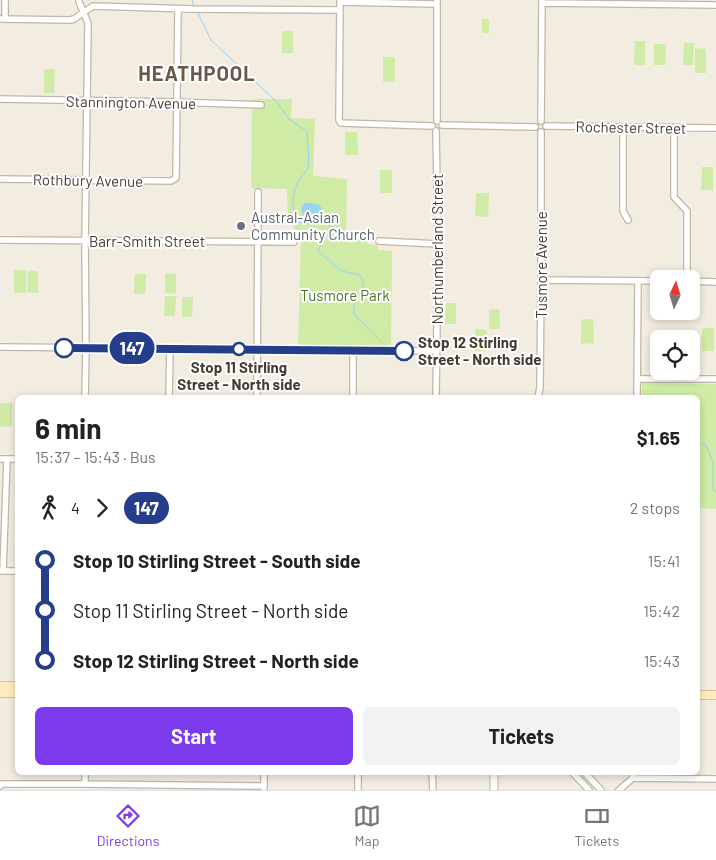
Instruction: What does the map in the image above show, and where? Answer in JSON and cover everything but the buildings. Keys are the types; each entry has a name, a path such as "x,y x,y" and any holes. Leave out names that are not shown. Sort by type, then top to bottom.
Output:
{"main road":[{"path":"0,686 15,686"},
{"path":"0,693 15,693"},
{"path":"700,695 716,695"}],"street":[{"path":"5,0 2,19 70,20 93,6 178,9 340,10"},
{"path":"79,0 88,23 85,395"},
{"path":"437,124 436,2 340,1 338,116 341,123 536,127"},
{"path":"536,127 536,124 540,121 542,2 716,5"},
{"path":"177,102 178,9"},
{"name":"Stannington Avenue","path":"0,99 261,105"},
{"name":"Rothbury Avenue","path":"0,179 171,181 176,178 177,102"},
{"path":"536,127 537,131 545,130 545,123 540,121"},
{"name":"Northumberland Street","path":"436,395 438,244 436,131 441,129 437,124"},
{"name":"Rochester Street","path":"546,126 716,128"},
{"path":"623,128 623,211 628,220"},
{"path":"674,128 674,197 687,210 687,270"},
{"name":"Tusmore Avenue","path":"539,395 542,280 541,132"},
{"path":"258,192 258,395"},
{"name":"Barr-Smith Street","path":"0,240 294,242"},
{"path":"379,241 438,244"},
{"path":"542,280 650,281"},
{"path":"637,395 638,281"},
{"path":"700,282 716,282"},
{"path":"0,347 437,351"},
{"path":"169,395 170,348"},
{"path":"353,350 353,395"},
{"path":"638,379 716,379"},
{"path":"0,459 15,459"},
{"path":"7,459 2,571 15,571"},
{"path":"84,775 85,784"},
{"path":"0,786 2,784 85,784 150,787 264,788 264,775"},
{"path":"358,775 358,790"},
{"path":"432,775 433,790"},
{"path":"494,775 494,790"},
{"path":"575,775 589,790"},
{"path":"587,775 601,790"},
{"path":"619,790 633,775 716,779"}],"green space":[{"path":"482,19 489,19 489,33 482,33"},
{"path":"282,31 293,31 293,53 282,53"},
{"path":"635,41 645,41 645,65 634,65"},
{"path":"684,43 694,43 693,65 683,65"},
{"path":"654,44 666,44 665,65 654,65"},
{"path":"695,48 706,49 706,73 695,73"},
{"path":"383,57 395,57 395,82 383,82"},
{"path":"44,69 55,69 54,93 44,93"},
{"name":"Tusmore Park","path":"252,99 292,99 291,118 315,119 313,176 347,179 346,236 367,237 367,244 378,245 378,250 392,251 391,350 298,349 301,239 288,217 287,189 251,188"},
{"path":"345,132 357,132 358,155 345,155"},
{"path":"702,167 713,167 713,190 701,190"},
{"path":"380,170 392,170 392,193 380,193"},
{"path":"476,193 489,193 488,217 475,216"},
{"path":"14,270 26,270 26,293 14,293"},
{"path":"28,271 38,271 38,293 27,292"},
{"path":"165,273 176,274 176,294 165,293"},
{"path":"135,274 146,274 145,294 134,294"},
{"path":"165,296 176,296 175,316 164,316"},
{"path":"182,297 193,297 192,317 182,317"},
{"path":"446,303 456,303 456,324 445,324"},
{"path":"499,309 500,329 489,329 489,310"},
{"path":"593,319 594,343 581,344 581,320"},
{"path":"702,328 714,328 714,351 702,351"},
{"path":"475,329 487,330 486,351 475,351"},
{"path":"642,383 716,384 716,509 700,508 700,395 642,395"},
{"path":"0,403 12,403 12,426 0,427"}],"water":[{"path":"305,203 318,205 322,208 318,214 307,219 301,211"}],"waterway":[{"path":"192,0 194,6"},
{"path":"197,11 211,40 277,102 289,119 307,132 309,164 306,172 299,180 294,195 293,212 296,222 310,224 326,222 330,227 330,231 322,241 318,252 341,271 360,275 363,286 355,303 354,314 383,344"},
{"path":"700,443 706,445 713,462 713,490 716,492"}],"bus line":[{"name":"147","path":"64,348 404,351"}],"place":[{"name":"Austral-Asian Community Church","path":"241,226"},
{"name":"Stop 11 Stirling Street - North side","path":"239,349"},
{"name":"Stop 12 Stirling Street - North side","path":"404,351"}],"district":[{"name":"HEATHPOOL","path":"197,73"}]}
